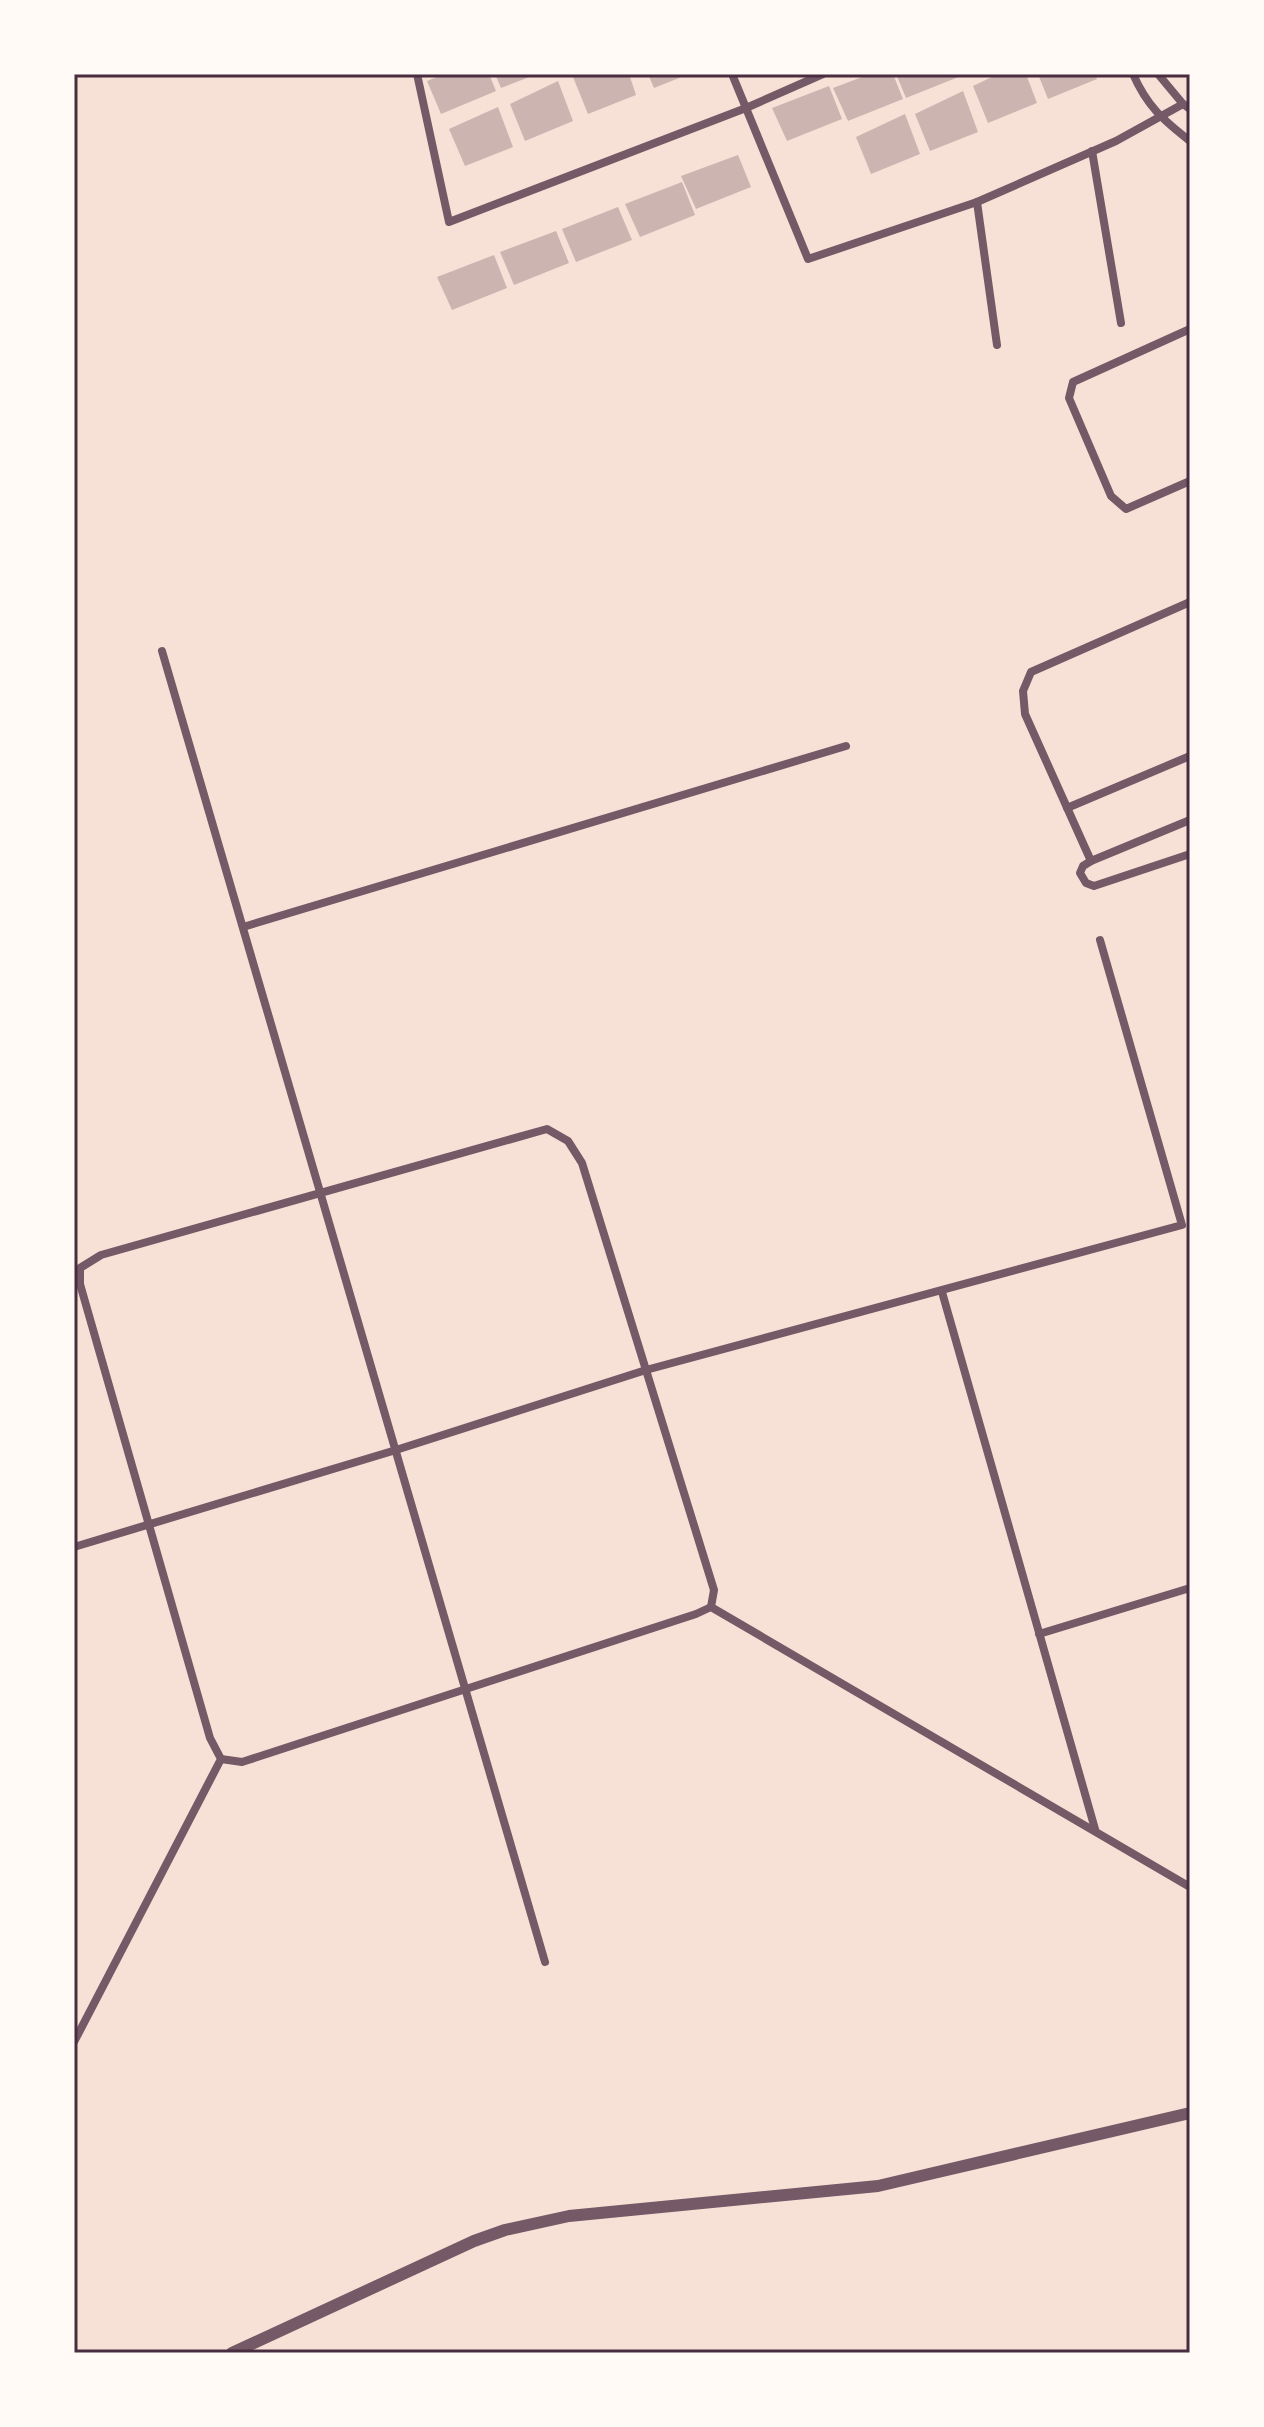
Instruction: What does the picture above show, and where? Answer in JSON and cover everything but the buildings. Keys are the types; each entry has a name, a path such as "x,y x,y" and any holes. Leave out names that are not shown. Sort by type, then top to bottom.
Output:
{"street":[{"path":"417,74 449,222 746,108 823,74"},
{"path":"732,74 808,259 977,202 1186,107 1158,74"},
{"path":"1133,74 1159,118 1190,141"},
{"path":"1092,151 1121,323"},
{"path":"977,202 997,345"},
{"path":"1190,329 1073,382 1069,398 1111,496 1126,509 1190,481"},
{"path":"1091,861 1025,714 1023,691 1031,672 1190,602"},
{"path":"162,651 545,1962"},
{"path":"243,927 846,746"},
{"path":"1067,808 1190,756"},
{"path":"1190,820 1091,861 1083,866 1080,873 1086,883 1094,886 1190,854"},
{"path":"74,1547 396,1450 646,1370 1186,1224 1100,940"},
{"path":"221,1759 210,1738 80,1284 80,1268 101,1255 547,1129 568,1141 582,1163 714,1590 711,1607"},
{"path":"942,1292 1095,1829"},
{"path":"1039,1634 1190,1588"},
{"path":"221,1759 242,1762 711,1607 1190,1887"},
{"path":"74,2042 221,1759"},
{"path":"232,2353 474,2241 505,2230 569,2216 878,2186 1190,2113"}]}
